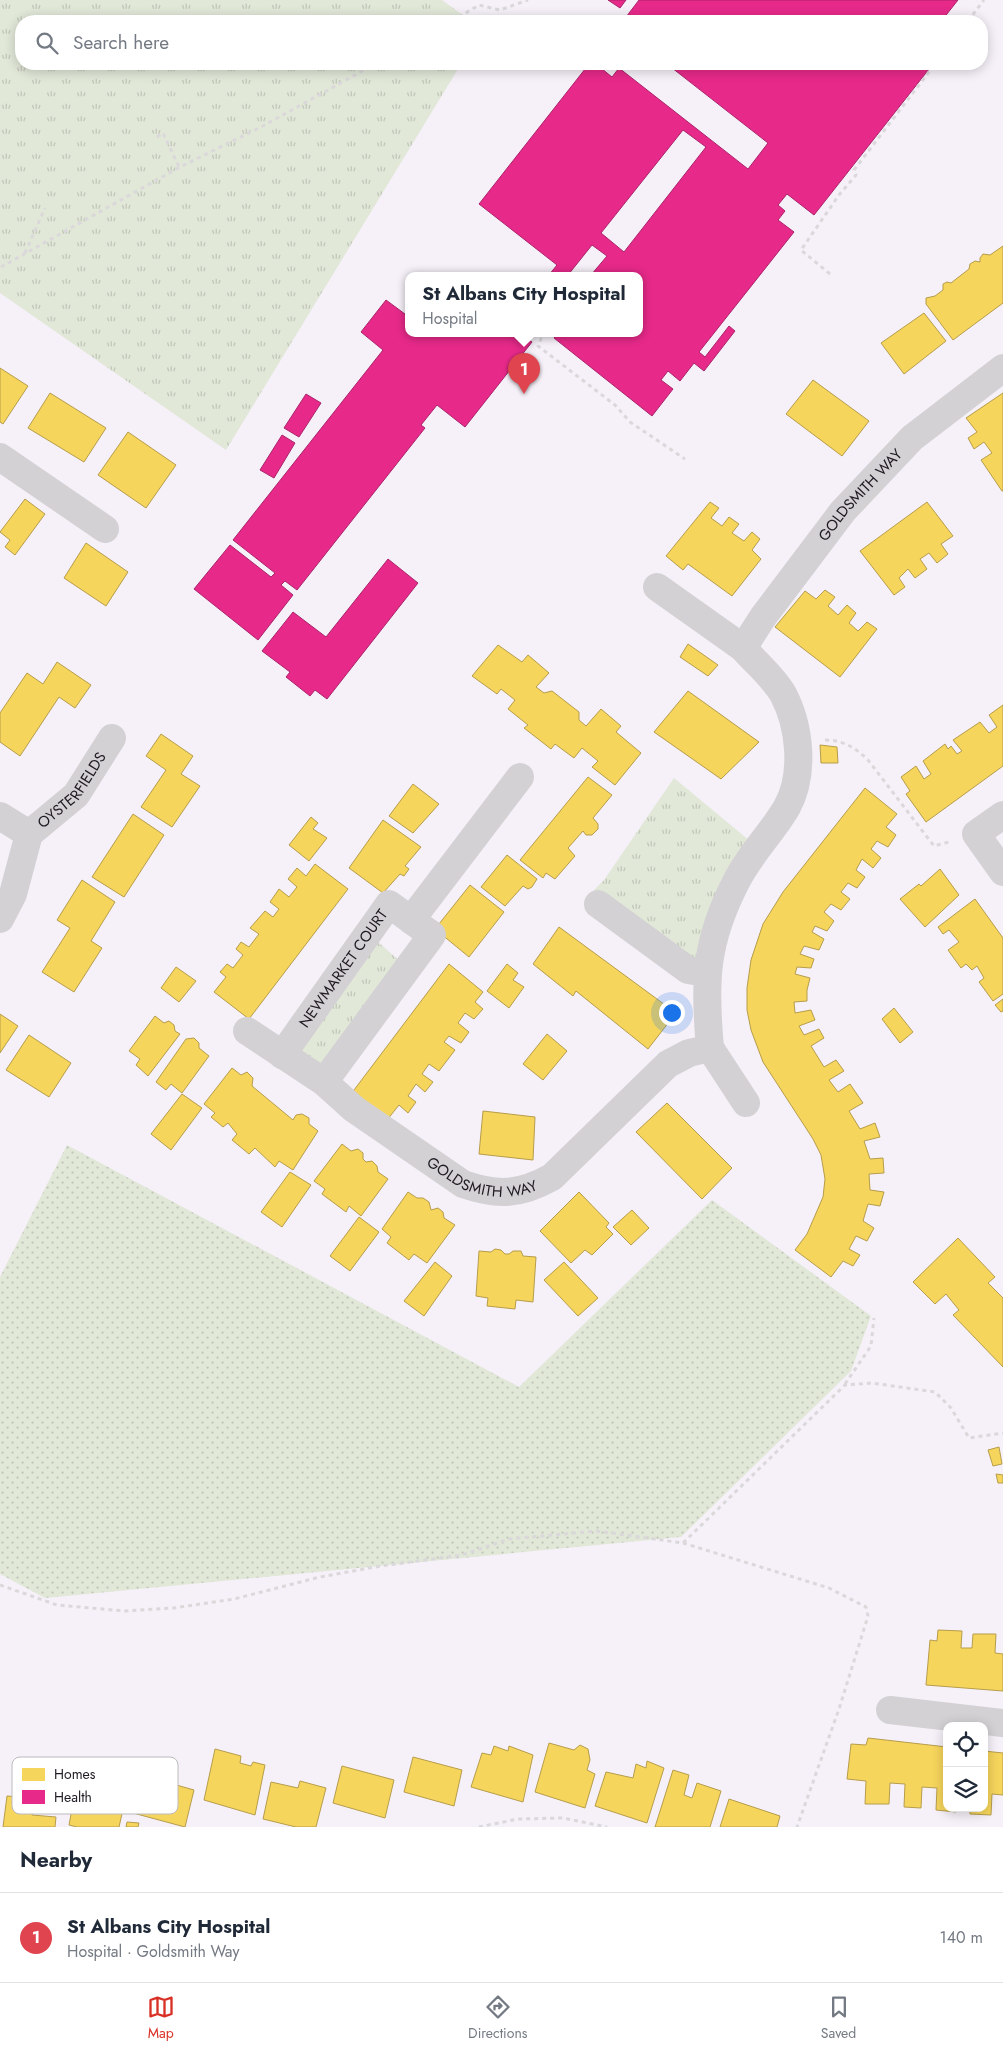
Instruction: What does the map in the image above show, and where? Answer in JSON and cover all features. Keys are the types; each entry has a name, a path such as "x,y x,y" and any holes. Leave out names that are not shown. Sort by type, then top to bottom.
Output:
{"street":[{"name":"GOLDSMITH WAY","path":"743,648 763,617 843,511 912,438 1003,368"},
{"path":"0,457 106,529"},
{"path":"657,587 743,648 782,693 792,714 797,739 798,764 796,788 787,808 736,881 713,938 706,973 706,1009 710,1048 746,1103"},
{"name":"OYSTERFIELDS","path":"0,816 29,834 76,795 112,738"},
{"name":"NEWMARKET COURT","path":"411,920 520,777"},
{"path":"1003,815 976,834 1003,872"},
{"path":"0,919 13,894 29,834"},
{"name":"NEWMARKET COURT","path":"282,1055 389,904 432,935 324,1082"},
{"path":"598,904 688,970 706,973"},
{"name":"GOLDSMITH WAY","path":"247,1031 324,1082 354,1109 464,1184 481,1190 499,1193 516,1192 537,1186 552,1177 668,1064 689,1053 710,1048"},
{"path":"890,1710 1003,1723"}],"path":[{"path":"462,15 479,5 500,10 528,0"},
{"path":"973,15 984,0"},
{"path":"1,267 180,167 261,127 364,70"},
{"path":"830,274 801,250 839,195 856,175 854,170 931,70"},
{"path":"157,137 163,133 180,167"},
{"path":"25,254 45,208"},
{"path":"539,337 541,339 538,346 615,405 630,422 685,459"},
{"path":"797,739 835,740 857,749 868,760 934,846 976,834"},
{"path":"683,1543 845,1384 871,1346 874,1318"},
{"path":"845,1384 872,1383 935,1392 951,1408 969,1438 1003,1432"},
{"path":"0,1585 57,1605 125,1611 174,1608 234,1600 320,1577 381,1566 462,1555 509,1539 597,1531 683,1543 829,1588 866,1607 868,1616 839,1709 797,1827"},
{"path":"479,1827 518,1819 563,1818 607,1827"}],"green space":[{"path":"0,0 442,0 463,15 15,15 15,70 457,70 226,450 0,293"},
{"path":"674,778 756,846 703,967 687,965 593,891 604,880"},
{"path":"377,941 403,964 321,1075 290,1054"},
{"path":"67,1145 519,1387 712,1200 871,1316 851,1371 681,1537 45,1598 0,1574 0,1277"}],"building: Homes":[{"path":"1003,246 1003,303 953,340 926,304 926,298 935,296 943,290 943,284 951,283 969,269 970,264 975,261 980,262 983,254 990,255"},
{"path":"924,313 946,341 904,374 881,343"},
{"path":"0,368 28,386 3,424 0,422"},
{"path":"813,380 869,421 842,456 786,414"},
{"path":"50,393 106,428 84,462 28,428"},
{"path":"1003,393 1002,491 981,460 992,453 984,442 974,449 968,438 977,432 966,418"},
{"path":"128,432 176,465 146,508 98,475"},
{"path":"25,499 45,514 15,555 5,547 10,540 0,532"},
{"path":"710,502 719,508 711,518 722,526 729,517 739,524 732,533 744,541 752,532 760,539 752,550 761,559 732,596 688,564 683,570 666,556"},
{"path":"927,502 953,536 941,544 948,554 937,563 929,553 920,559 927,569 915,578 908,569 899,578 905,587 894,595 860,551"},
{"path":"86,543 128,572 106,606 64,578"},
{"path":"825,590 835,597 828,606 838,615 847,605 856,613 849,623 858,631 867,622 877,629 840,677 775,627 805,591 816,599"},
{"path":"688,644 718,665 708,676 680,657"},
{"path":"498,645 522,662 528,655 549,673 536,687 544,693 552,691 579,712 579,720 586,726 601,709 621,726 616,732 641,753 615,785 592,767 598,761 582,748 574,758 555,744 551,749 524,728 528,725 508,709 515,700 501,689 497,694 472,676"},
{"path":"57,662 91,685 75,708 59,697 20,756 0,742 0,713 27,673 43,684"},
{"path":"688,691 759,742 721,779 654,732"},
{"path":"1003,705 1003,766 926,822 906,794 910,791 901,777 916,766 924,779 931,774 923,761 945,744 948,749 951,746 957,754 962,751 953,740 980,722 989,733 997,727 989,715"},
{"path":"161,734 193,756 181,774 200,786 172,827 141,807 166,770 146,756"},
{"path":"820,745 837,747 838,763 821,763"},
{"path":"588,777 612,795 593,818 598,824 598,829 592,835 586,835 583,831 568,848 575,856 555,879 546,873 543,878 520,860"},
{"path":"413,784 439,804 413,833 389,816"},
{"path":"865,788 897,814 886,827 896,835 888,847 877,841 871,849 881,858 873,868 862,859 856,870 865,877 857,888 848,883 841,892 850,899 841,910 831,904 824,912 834,921 827,931 815,926 812,932 824,939 819,950 804,946 800,954 814,959 811,968 797,967 795,974 810,978 807,1001 794,1002 795,1013 811,1010 815,1020 799,1026 804,1035 819,1029 824,1038 811,1046 824,1067 836,1060 844,1071 829,1080 838,1092 850,1084 863,1103 849,1111 860,1129 875,1123 880,1137 864,1141 870,1159 883,1158 884,1173 869,1174 870,1190 884,1192 880,1206 868,1204 863,1221 874,1228 867,1241 856,1236 849,1249 860,1255 853,1266 843,1261 831,1277 795,1250 807,1234 823,1197 825,1179 821,1155 813,1139 763,1062 751,1030 747,1010 747,988 751,960 763,924 783,892"},
{"path":"133,814 164,835 124,897 92,877"},
{"path":"311,817 318,823 313,829 327,838 309,861 289,845"},
{"path":"383,820 421,847 405,866 409,869 404,876 400,874 383,893 349,868"},
{"path":"507,855 537,879 532,887 528,889 523,886 505,906 481,887"},
{"path":"315,864 348,889 249,1019 214,992 226,977 220,972 227,964 233,968 243,955 236,949 241,942 249,947 259,934 250,928 265,911 273,917 279,909 270,902 279,889 289,897 297,887 288,879 297,868 306,876"},
{"path":"940,869 959,895 925,927 900,899 919,884 921,886"},
{"path":"82,880 115,902 91,941 102,948 74,992 42,972 70,928 57,920"},
{"path":"470,885 504,912 469,957 435,929"},
{"path":"975,899 1003,938 1003,994 993,1001 979,982 984,978 977,966 972,970 966,964 961,968 948,950 959,942 949,930 943,934 938,927"},
{"path":"559,927 676,1013 648,1049 576,991 573,996 533,964"},
{"path":"449,964 483,992 475,1002 483,1009 474,1019 465,1013 458,1023 469,1032 461,1043 449,1036 444,1042 455,1050 439,1071 429,1064 422,1074 433,1082 425,1092 416,1084 408,1096 416,1102 408,1113 399,1105 387,1120 351,1094"},
{"path":"507,964 518,973 513,980 524,987 509,1008 487,991"},
{"path":"176,967 196,981 179,1002 161,988"},
{"path":"1003,999 1003,1011 1001,1012 995,1005"},
{"path":"894,1008 913,1032 900,1043 882,1019"},
{"path":"0,1014 18,1026 0,1053"},
{"path":"155,1016 164,1023 169,1021 174,1025 175,1031 180,1034 148,1076 136,1065 140,1059 129,1051"},
{"path":"547,1034 567,1051 543,1080 523,1064"},
{"path":"29,1035 71,1063 49,1097 6,1070"},
{"path":"194,1038 199,1043 199,1048 209,1056 182,1093 171,1084 166,1090 156,1082 186,1039"},
{"path":"232,1068 241,1075 247,1072 253,1078 252,1086 293,1120 296,1115 302,1114 309,1118 309,1124 318,1131 293,1170 279,1161 275,1167 255,1148 249,1154 232,1140 237,1134 228,1123 223,1127 211,1117 215,1113 204,1104"},
{"path":"182,1094 202,1108 171,1150 151,1134"},
{"path":"667,1103 732,1168 702,1199 636,1132"},
{"path":"483,1111 535,1117 533,1160 479,1154"},
{"path":"342,1144 351,1151 358,1149 363,1153 363,1159 366,1162 372,1161 377,1166 378,1172 388,1179 361,1216 349,1206 346,1212 322,1194 325,1189 314,1181"},
{"path":"290,1172 311,1185 282,1227 261,1212"},
{"path":"408,1192 417,1198 423,1198 429,1202 431,1210 438,1208 443,1212 444,1218 455,1225 427,1263 414,1254 409,1260 387,1243 391,1237 382,1229"},
{"path":"579,1192 609,1223 606,1227 613,1234 592,1255 585,1250 571,1263 540,1231"},
{"path":"632,1210 649,1228 631,1245 613,1227"},
{"path":"359,1217 379,1232 350,1271 330,1256"},
{"path":"958,1238 995,1277 988,1283 1003,1298 1003,1367 953,1315 959,1310 946,1294 935,1304 913,1282"},
{"path":"495,1249 501,1250 505,1254 521,1251 523,1256 536,1257 533,1302 516,1300 515,1309 487,1306 488,1298 476,1296 479,1251 491,1252"},
{"path":"435,1262 452,1276 424,1316 404,1301"},
{"path":"564,1262 598,1298 578,1316 544,1280"},
{"path":"999,1447 1002,1464 993,1466 988,1450"},
{"path":"996,1474 1003,1475 1003,1483 998,1483"},
{"path":"938,1630 962,1631 961,1648 972,1648 973,1634 996,1634 995,1653 1003,1654 1003,1691 926,1685 930,1640 937,1641"},
{"path":"868,1738 943,1747 943,1811 936,1810 937,1788 922,1787 921,1808 904,1807 905,1784 890,1783 889,1804 865,1804 866,1781 847,1779 851,1744 866,1745"},
{"path":"549,1743 574,1750 580,1745 588,1749 590,1760 587,1770 595,1774 585,1808 535,1792"},
{"path":"494,1746 508,1751 509,1746 533,1755 523,1802 471,1787 482,1753 491,1755"},
{"path":"215,1749 241,1756 240,1763 251,1766 253,1762 265,1765 255,1815 204,1800"},
{"path":"988,1751 1003,1753 1003,1795 992,1794 991,1815 970,1814 970,1812 988,1812"},
{"path":"413,1757 462,1770 454,1806 404,1792"},
{"path":"647,1761 664,1768 647,1823 595,1806 606,1772 633,1778 636,1764 646,1768"},
{"path":"342,1766 394,1780 385,1818 333,1803"},
{"path":"673,1770 689,1775 684,1795 692,1798 697,1783 721,1791 710,1827 655,1827"},
{"path":"300,1781 326,1788 316,1827 296,1827 263,1819 271,1782 298,1788"},
{"path":"178,1785 194,1790 185,1827 137,1814 178,1814"},
{"path":"7,1796 12,1796 12,1814 56,1817 55,1827 3,1827"},
{"path":"729,1799 780,1816 777,1827 720,1827"},
{"path":"71,1814 122,1814 119,1827 77,1827 69,1825"},
{"path":"127,1822 139,1823 138,1827 126,1827"}],"building: Health":[{"path":"608,0 626,0 620,8"},
{"path":"639,0 958,0 946,15 628,15"},
{"path":"584,70 603,70 612,77 617,70 622,70 748,169 768,143 675,70 928,70 814,215 787,194 778,205 785,211 778,220 794,232 699,352 705,357 729,326 735,331 704,371 694,363 680,381 668,371 661,380 673,389 652,416 554,338 643,337 643,272 594,272 607,256 592,245 570,272 551,272 557,265 479,204","holes":["683,130 706,147 624,252 601,233"]},
{"path":"386,300 405,314 405,337 524,337 532,342 465,427 437,405 421,425 425,428 297,590 285,581 281,585 293,595 258,640 194,589 230,545 271,577 275,573 233,540 383,350 361,332"},
{"path":"306,394 321,403 299,437 284,428"},
{"path":"282,435 295,443 274,478 260,470"},
{"path":"388,559 418,583 327,699 315,690 310,696 286,677 290,672 262,651 293,612 326,637"}],"place":[{"name":"St Albans City Hospital","path":"524,394"}]}
